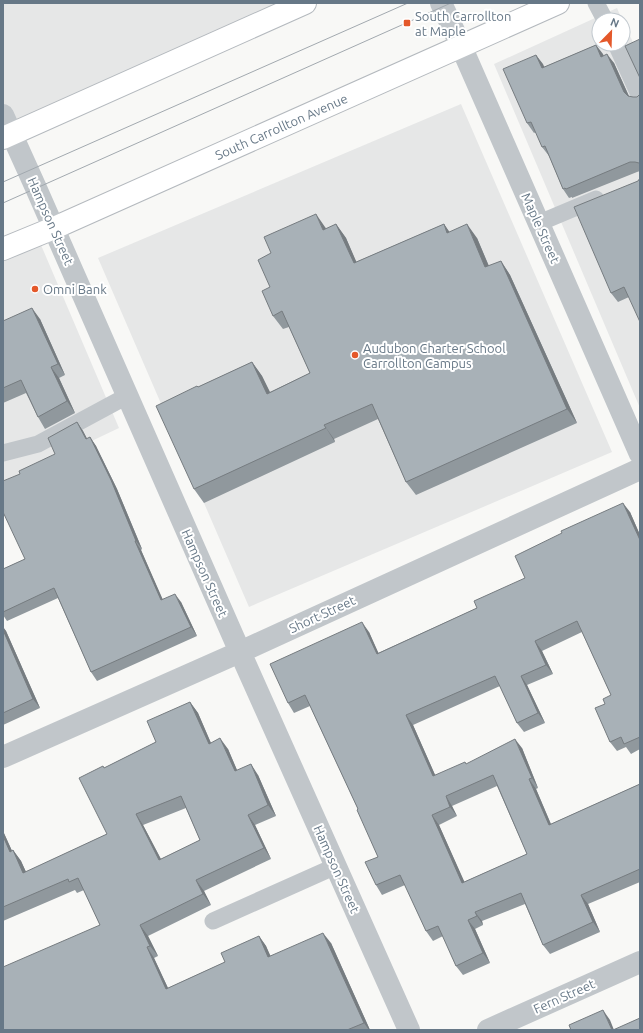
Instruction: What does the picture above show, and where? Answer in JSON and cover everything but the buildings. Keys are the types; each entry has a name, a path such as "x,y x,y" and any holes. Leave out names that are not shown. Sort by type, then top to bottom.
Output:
{"main road":[{"path":"6,129 305,3"},
{"name":"South Carrollton Avenue","path":"3,249 54,228 558,3"}],"street":[{"name":"Maple Street","path":"441,3 640,454"},
{"name":"Hampson Street","path":"6,129 54,228 240,652 409,1030"},
{"name":"Short Street","path":"3,756 240,652 640,469"},
{"name":"Fern Street","path":"488,1030 640,962"}],"lane":[{"path":"620,52 640,97"},
{"path":"539,223 611,193"},
{"path":"3,453 38,444 127,396"},
{"path":"213,921 336,866"}],"shaded area":[{"path":"3,3 305,3 12,134 3,115"},
{"path":"617,8 619,12 608,12"},
{"path":"591,20 591,52 631,52 631,38 633,42 640,75 640,408 494,64"},
{"name":"Audubon Charter School Carrollton Campus","path":"461,104 612,452 249,607 98,258"},
{"path":"41,245 119,428 3,483 3,261"}],"tram line":[{"path":"3,182 408,3"},
{"path":"3,203 451,3"}],"place":[{"name":"South Carrollton at Maple","path":"407,23"},
{"name":"Omni Bank","path":"35,289"},
{"name":"Audubon Charter School Carrollton Campus","path":"355,355"}]}
